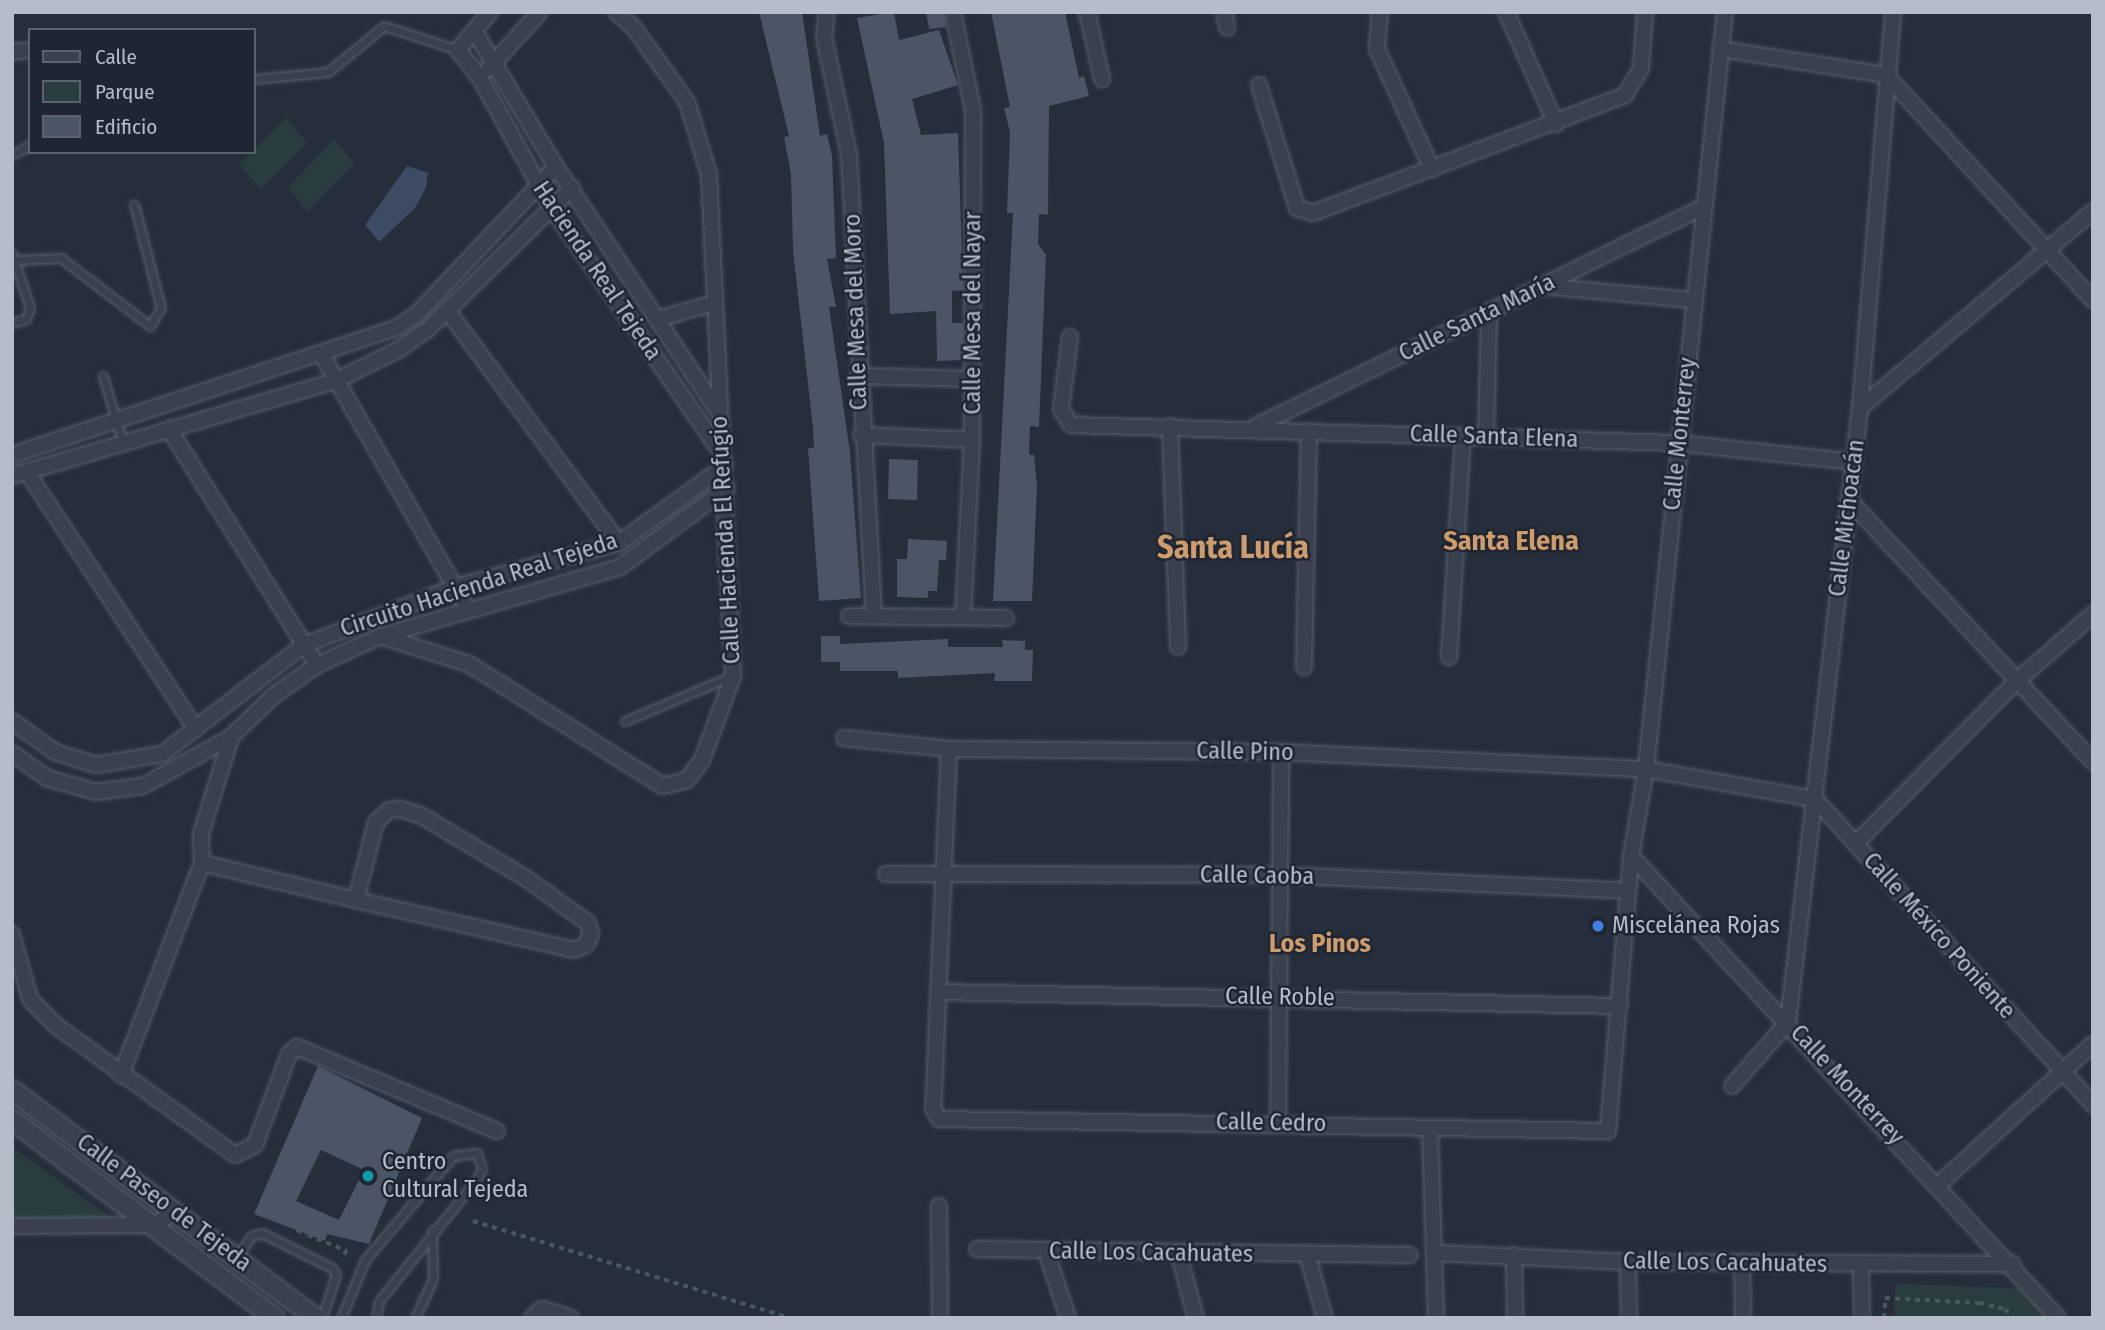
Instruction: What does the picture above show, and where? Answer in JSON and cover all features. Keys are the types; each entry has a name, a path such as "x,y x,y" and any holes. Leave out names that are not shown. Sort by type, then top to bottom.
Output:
{"street":[{"path":"458,50 490,12"},
{"path":"480,78 540,12"},
{"name":"Calle Hacienda El Refugio","path":"381,636 469,664 663,786 674,787 702,760 733,676 727,488 714,303 709,174 691,111 634,27 616,12"},
{"name":"Calle Mesa del Moro","path":"827,12 824,37 849,155 861,435 874,615"},
{"name":"Calle Mesa del Nayar","path":"953,12 973,110 972,440 963,616"},
{"path":"1087,12 1102,79"},
{"path":"1224,12 1227,28"},
{"path":"1380,12 1377,49 1432,169"},
{"path":"1506,12 1556,124"},
{"path":"1259,85 1302,212 1432,169 1556,124 1625,95 1635,86 1645,12"},
{"name":"Calle Monterrey","path":"1608,1131 1631,856 1646,769 1701,208 1725,12"},
{"name":"Calle Michoacán","path":"1788,1022 1860,408 1893,12"},
{"name":"Hacienda Real Tejeda","path":"474,30 556,167 721,415"},
{"path":"1720,49 1886,75 2093,300"},
{"name":"Hacienda Real Tejeda","path":"458,50 480,78 551,207 725,462"},
{"path":"12,455 322,355 396,328 416,314 556,167"},
{"path":"12,476 335,381 414,341 572,188"},
{"name":"Calle Santa María","path":"1254,427 1701,208"},
{"path":"1860,408 2048,253 2093,211"},
{"path":"1542,286 1693,300"},
{"name":"Hacienda Real Tejeda","path":"658,319 714,303"},
{"path":"447,310 619,543"},
{"path":"1486,436 1489,312"},
{"name":"Calle Santa Elena","path":"1069,337 1061,409 1064,420 1083,426 1254,427 1679,443 1854,462"},
{"path":"322,355 468,610"},
{"path":"858,376 973,379"},
{"path":"1170,426 1178,647"},
{"path":"169,429 317,665"},
{"path":"1304,667 1309,431"},
{"path":"861,435 972,440"},
{"path":"1449,657 1463,436"},
{"name":"Circuito Hacienda Real Tejeda","path":"12,721 55,752 96,765 162,754 304,645 455,587 619,543 725,462"},
{"path":"27,472 196,729"},
{"name":"Circuito Hacienda Real Tejeda","path":"12,753 47,778 96,792 120,791 173,772 231,737 272,697 317,665 381,636 635,561 727,488"},
{"path":"1848,499 2093,762"},
{"path":"1856,842 2018,680 2093,614"},
{"path":"849,616 1006,618"},
{"path":"121,1075 202,863 201,834 231,737"},
{"name":"Calle Pino","path":"844,738 949,749 1281,752 1646,769 1815,799"},
{"path":"939,992 949,749"},
{"path":"1278,1122 1281,752"},
{"name":"Calle México Poniente","path":"1815,799 2093,1105"},
{"path":"202,863 356,900 574,950 586,945 591,934 588,923 527,879 422,816 400,809 389,810 376,822 356,900"},
{"name":"Calle Monterrey","path":"1631,856 2013,1264 2058,1318"},
{"name":"Calle Caoba","path":"886,874 1282,875 1629,891"},
{"path":"12,933 30,999 121,1075 235,1155 245,1154 255,1145 289,1054 297,1047 497,1131"},
{"name":"Calle Roble","path":"939,992 1278,996 1620,1006"},
{"name":"Calle Cedro","path":"939,992 935,1117 1278,1122 1430,1129 1608,1131"},
{"path":"1732,1086 1788,1022"},
{"path":"1939,1184 2093,1044"},
{"name":"Calle Paseo de Tejeda","path":"12,1090 316,1318"},
{"name":"Calle Paseo de Tejeda","path":"12,1121 275,1318"},
{"path":"1430,1129 1436,1318"},
{"path":"939,1206 940,1318"},
{"path":"12,1226 154,1225 176,1211"},
{"name":"Calle Los Cacahuates","path":"976,1249 1179,1255 1410,1255"},
{"path":"1046,1251 1068,1318"},
{"name":"Calle Los Cacahuates","path":"1436,1253 1628,1262 1861,1266 2013,1264"},
{"path":"1307,1254 1325,1318"},
{"path":"1179,1255 1196,1318"},
{"path":"1514,1255 1515,1318"},
{"path":"1628,1262 1629,1318"},
{"path":"1742,1262 1743,1318"},
{"path":"1861,1266 1862,1318"},
{"path":"532,1318 542,1309 571,1318"}],"lane":[{"path":"256,79 328,72 384,26 458,50"},
{"path":"12,155 28,146"},
{"path":"12,323 26,319 30,308 14,257 61,258 150,326 161,308 135,204"},
{"path":"103,376 123,443"},
{"path":"625,721 733,676"},
{"path":"341,1318 365,1261 453,1156 477,1153 482,1169 379,1301 376,1318"},
{"path":"415,1318 433,1279 432,1231"},
{"path":"237,1257 251,1236 262,1233 332,1268 337,1275 322,1318"}],"path":[{"path":"473,1221 791,1318"},
{"path":"308,1235 348,1255 340,1259 310,1244"},
{"path":"1885,1318 1885,1298 1979,1303 2005,1309 2013,1318"}],"green space":[{"path":"286,118 307,143 261,189 239,165 250,154 256,154 256,148"},
{"path":"334,139 355,163 307,212 288,187"},
{"path":"12,1147 117,1222 12,1221"},
{"path":"1895,1284 2018,1288 2049,1318 1894,1318"}],"water":[{"path":"407,166 428,173 426,188 415,208 379,242 365,225"}],"building":[{"path":"759,12 802,12 820,136 827,134 832,156 836,258 827,259 836,307 829,307 850,452 861,598 819,601 808,448 814,448 813,428 793,251 791,175 784,137 789,136"},
{"path":"894,12 899,40 939,30 958,85 912,99 921,135 958,133 963,290 952,291 952,323 963,323 963,360 937,361 936,311 890,314 884,143 857,18"},
{"path":"926,12 944,12 946,27 929,29"},
{"path":"991,12 1065,12 1079,78 1084,76 1089,96 1049,106 1048,215 1039,214 1038,244 1046,255 1039,427 1030,426 1029,455 1034,455 1037,485 1032,601 993,601 1013,213 1007,213 1010,132 1004,108 1010,107"},
{"path":"889,459 918,460 917,500 888,499"},
{"path":"908,539 947,541 946,560 939,560 937,591 928,591 928,598 897,597 897,559 907,559"},
{"path":"821,636 840,636 840,644 948,639 948,647 1003,647 1002,640 1025,641 1025,650 1033,650 1032,681 994,681 995,673 898,678 898,671 840,671 840,662 821,662"},
{"path":"318,1066 422,1118 369,1244 327,1234 325,1241 254,1214","holes":["321,1150 364,1170 339,1220 296,1201"]}],"place":[{"name":"Miscelánea Rojas","path":"1598,926"},
{"name":"Centro Cultural Tejeda","path":"368,1176"}],"district":[{"name":"Santa Elena","path":"1511,541"},
{"name":"Santa Lucía","path":"1233,547"},
{"name":"Los Pinos","path":"1320,944"}]}
